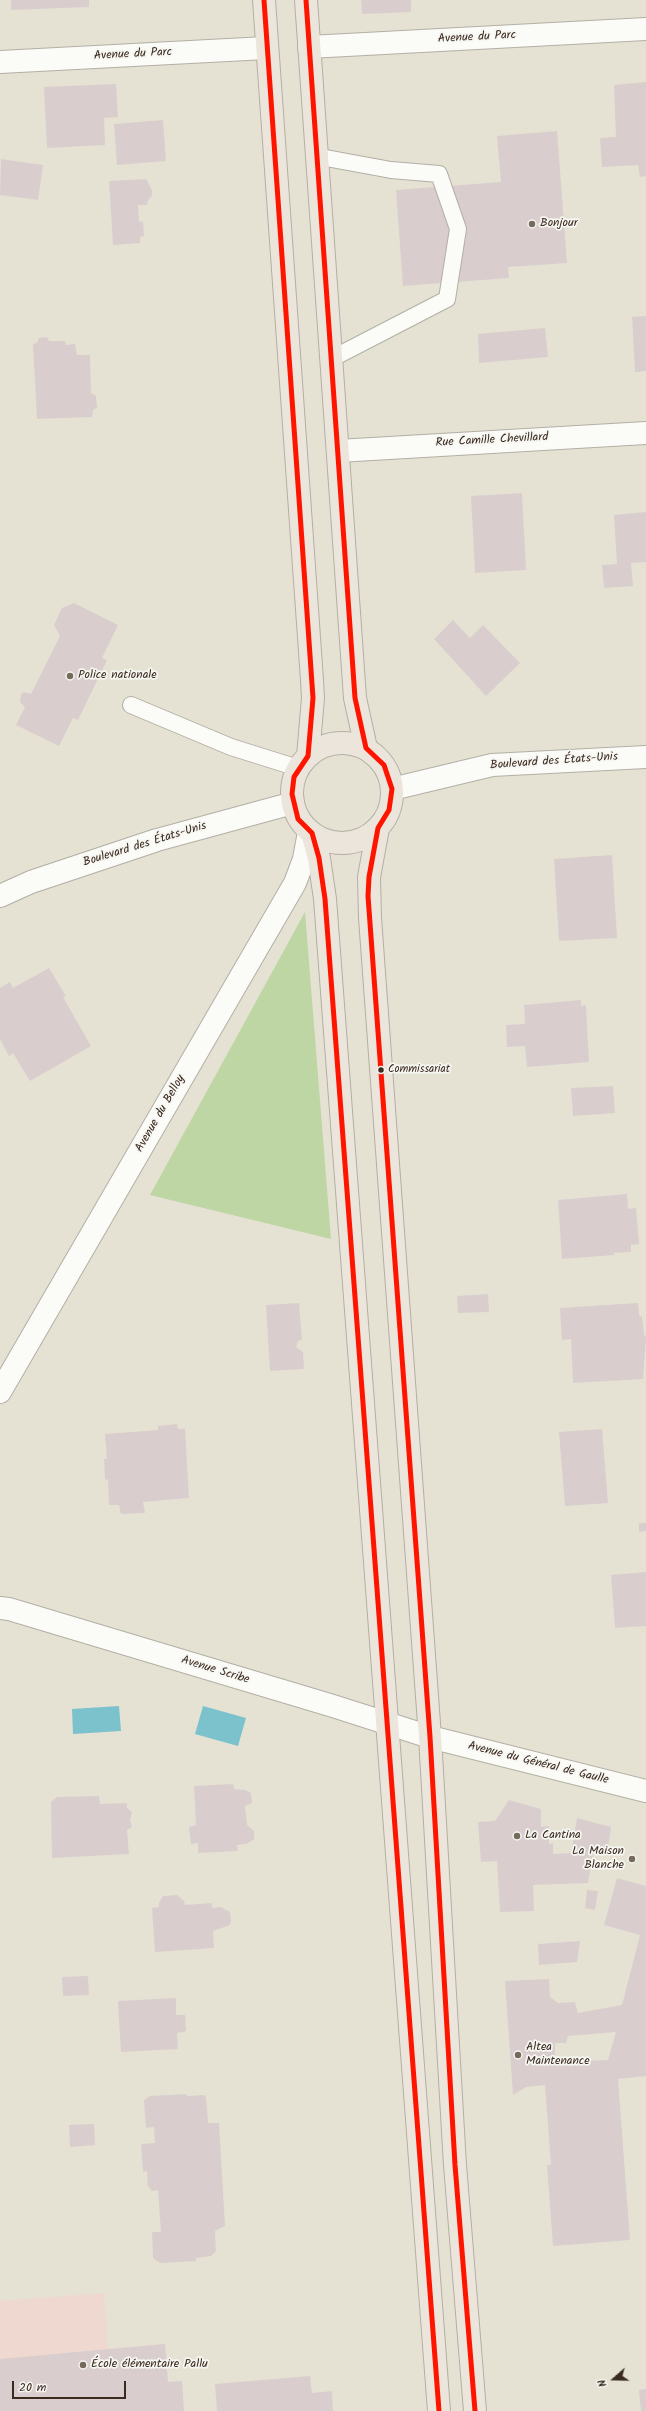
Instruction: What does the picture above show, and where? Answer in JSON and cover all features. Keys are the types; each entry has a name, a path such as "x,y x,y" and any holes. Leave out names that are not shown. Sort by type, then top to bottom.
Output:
{"main road":[{"path":"264,0 266,48 313,698 303,762 292,785 293,803 298,819 311,833 331,842 343,844 362,839 378,828"},
{"path":"306,0 315,156 347,553 355,698 366,748"},
{"path":"303,762 322,747 338,742 349,743 366,748 384,765 392,788 389,810 378,828 369,877 369,903 430,1737 455,2165 475,2411"},
{"path":"311,833 320,863 325,899 439,2411"}],"street":[{"name":"Avenue du Parc","path":"309,47 646,29"},
{"name":"Avenue du Parc","path":"0,62 266,48"},
{"name":"Rue Camille Chevillard","path":"338,451 646,433"},
{"name":"Boulevard des États-Unis","path":"392,788 492,765 646,757"},
{"name":"Boulevard des États-Unis","path":"0,896 31,882 157,840 293,803"},
{"name":"Avenue du Belloy","path":"0,1392 295,883 304,859 311,833"},
{"name":"Avenue Scribe","path":"0,1608 9,1609 430,1737"},
{"name":"Avenue du Général de Gaulle","path":"430,1737 646,1791"}],"lane":[{"path":"315,156 391,170 439,174 458,229 446,299 332,359"},
{"path":"131,705 231,747 303,762"}],"shaded area":[{"name":"École élémentaire Pallu","path":"104,2293 108,2349 165,2344 168,2382 182,2381 184,2411 0,2411 0,2301"}],"green space":[{"path":"305,912 331,1239 150,1195"}],"water":[{"path":"119,1706 121,1731 73,1734 72,1709"},
{"path":"203,1706 246,1718 238,1746 195,1734"}],"building":[{"path":"11,0 89,0 89,7 11,10"},
{"path":"361,0 411,0 411,12 362,14"},
{"path":"646,82 646,176 640,177 638,165 602,167 600,138 616,137 614,85"},
{"path":"116,84 118,117 104,118 105,145 47,148 44,87"},
{"path":"163,120 166,161 117,165 114,124"},
{"path":"557,131 567,263 508,267 509,278 403,286 396,190 501,182 497,136"},
{"path":"1,159 43,165 38,200 0,195"},
{"path":"146,179 152,190 152,196 148,200 147,205 138,205 139,221 143,222 144,236 140,237 140,243 113,245 109,181"},
{"path":"646,316 646,371 635,372 632,317"},
{"path":"545,328 548,357 479,363 478,334"},
{"path":"47,337 49,341 65,341 66,345 75,344 77,355 90,355 91,393 96,396 97,408 93,410 92,417 37,419 33,344 37,343 39,338"},
{"path":"522,493 526,570 475,573 471,496"},
{"path":"646,512 646,562 631,563 633,586 604,588 602,565 617,564 614,515"},
{"name":"Police nationale","path":"74,603 118,625 102,658 107,660 78,720 73,718 59,746 16,725 25,707 20,702 21,694 24,692 31,694 60,636 54,625 62,608"},
{"path":"453,620 470,638 483,625 520,663 486,696 434,639"},
{"path":"612,855 617,938 559,941 554,859"},
{"path":"49,968 66,996 63,997 91,1046 30,1081 13,1053 9,1056 0,1039 0,988 10,982 13,988"},
{"path":"581,1000 581,1006 586,1005 589,1062 527,1067 525,1046 507,1047 506,1025 525,1024 524,1005"},
{"path":"613,1086 615,1113 573,1116 571,1088"},
{"path":"627,1194 628,1209 636,1208 639,1244 631,1245 631,1252 614,1253 614,1255 562,1259 558,1200"},
{"path":"488,1294 489,1312 458,1313 457,1296"},
{"path":"299,1303 302,1340 298,1341 296,1347 303,1352 304,1369 270,1371 266,1305"},
{"path":"638,1303 639,1315 642,1317 644,1335 646,1336 643,1379 573,1383 571,1339 562,1340 560,1308"},
{"path":"177,1424 178,1429 185,1429 189,1498 143,1502 145,1513 121,1514 119,1505 109,1505 108,1479 105,1480 104,1459 107,1459 105,1434 158,1430 158,1426"},
{"path":"602,1429 608,1503 565,1506 559,1432"},
{"path":"639,1523 646,1523 646,1531 639,1532"},
{"path":"646,1572 646,1626 615,1628 611,1575"},
{"path":"233,1784 234,1789 245,1790 251,1793 252,1803 245,1806 247,1825 254,1831 254,1839 246,1844 237,1845 238,1851 198,1853 198,1843 191,1844 189,1827 196,1825 194,1786"},
{"path":"99,1796 100,1804 127,1803 127,1808 132,1812 130,1820 132,1827 127,1830 129,1854 52,1858 51,1802 57,1797"},
{"path":"509,1800 541,1809 541,1827 549,1826 549,1844 553,1843 553,1854 571,1853 577,1818 611,1827 607,1856 593,1853 588,1883 533,1885 534,1911 500,1912 497,1861 481,1862 478,1822 495,1821"},
{"path":"617,1878 646,1886 646,2076 618,2079 630,2240 553,2246 547,2165 551,2165 545,2085 526,2087 513,2095 505,1981 549,1979 550,1997 558,2003 575,2002 578,2013 622,2005 640,1935 604,1925","holes":["616,2032 608,2060 555,2062 555,2043 566,2043 568,2036"]},
{"path":"587,1890 598,1891 595,1910 585,1908"},
{"path":"177,1895 184,1901 185,1905 212,1903 212,1908 221,1907 230,1912 230,1925 213,1931 214,1948 155,1952 152,1908 159,1907 159,1903 163,1896"},
{"path":"580,1941 577,1962 539,1965 538,1944"},
{"path":"88,1976 89,1995 63,1996 62,1977"},
{"path":"176,1998 176,2015 185,2015 186,2031 177,2033 178,2049 121,2052 118,2001"},
{"path":"185,2094 188,2096 204,2095 206,2097 208,2123 219,2123 225,2226 215,2231 216,2251 211,2256 196,2258 196,2261 160,2263 153,2258 152,2232 161,2232 158,2190 152,2191 148,2186 147,2171 143,2172 141,2144 155,2143 154,2127 146,2128 144,2100 150,2096"},
{"path":"94,2124 95,2145 70,2147 69,2125"},
{"name":"École élémentaire Pallu","path":"165,2344 168,2382 182,2381 184,2411 0,2411 0,2359"},
{"path":"310,2376 312,2393 332,2391 333,2411 217,2411 215,2384"},
{"path":"646,2389 646,2411 641,2411 639,2390"}],"transit line":[{"path":"264,0 313,698 308,756 294,777 292,794 298,819 312,833 319,858 325,899 439,2411"},
{"path":"306,0 355,698 366,748 384,765 392,789 389,810 378,828 369,877 368,896 430,1737 455,2165 475,2411"}],"place":[{"name":"Bonjour","path":"532,224"},
{"name":"Police nationale","path":"70,676"},
{"name":"Commissariat","path":"381,1070"},
{"name":"La Cantina","path":"517,1836"},
{"name":"La Maison Blanche","path":"632,1859"},
{"name":"Altea Maintenance","path":"518,2055"},
{"name":"École élémentaire Pallu","path":"83,2365"}]}
